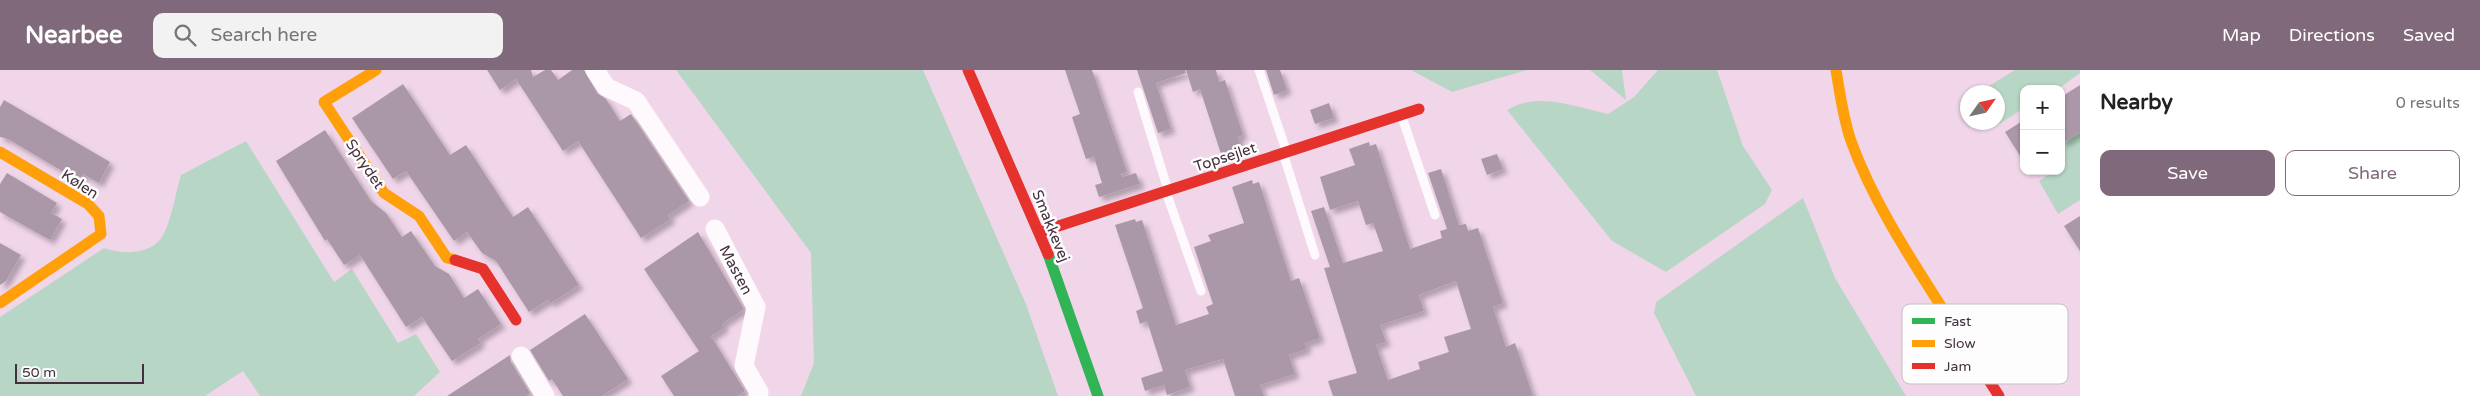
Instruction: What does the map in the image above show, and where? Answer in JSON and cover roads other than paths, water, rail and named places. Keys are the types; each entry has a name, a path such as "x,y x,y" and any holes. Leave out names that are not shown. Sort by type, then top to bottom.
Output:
{"street":[{"name":"Sprydet","path":"376,70 324,102 384,193 419,216 447,258 482,269 516,320"},
{"path":"595,70 606,87 636,101 700,197"},
{"name":"Smakkevej","path":"968,70 1040,232 1098,396"},
{"path":"1836,70 1842,109 1854,150 1909,253 1941,304"},
{"name":"Topsejlet","path":"1040,232 1419,109"},
{"name":"Kølen","path":"0,152 88,204 99,216 101,234 0,303"},
{"name":"Masten","path":"715,229 756,306 744,366 758,392 758,396"},
{"path":"521,356 545,396"},
{"path":"1991,384 1999,396"}],"lane":[{"path":"1259,70 1315,254"},
{"path":"1138,92 1167,192 1200,290"},
{"path":"1401,114 1434,215"}]}
